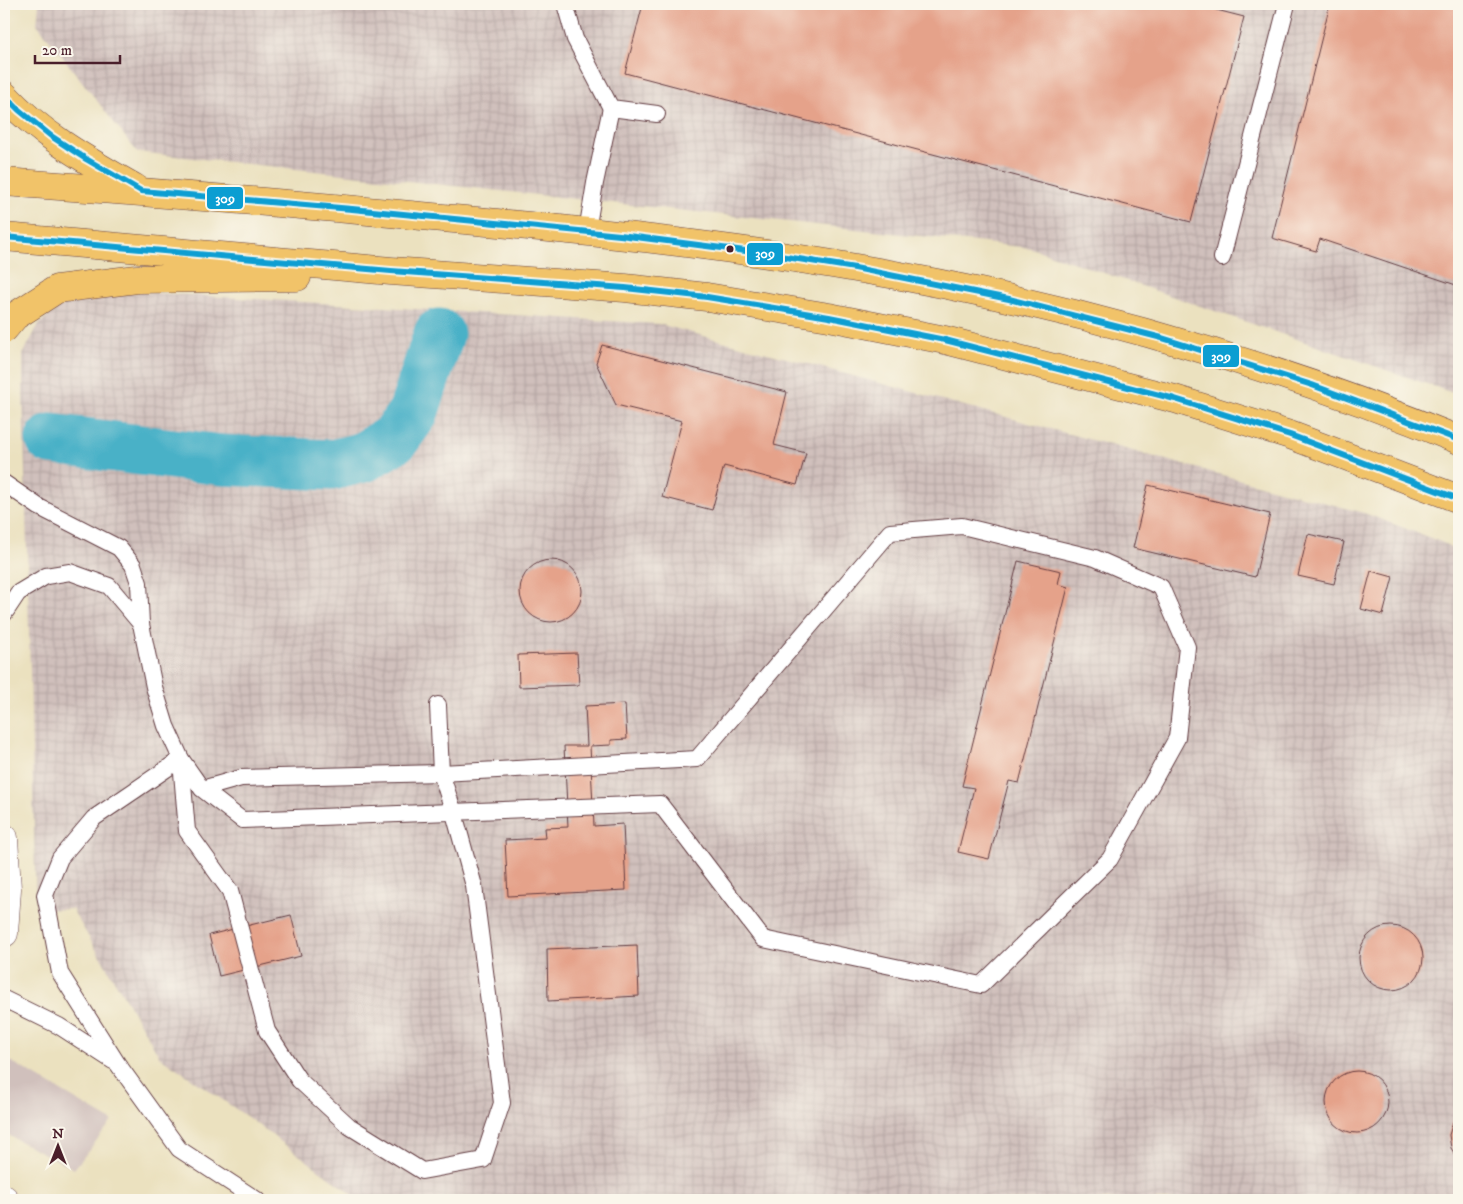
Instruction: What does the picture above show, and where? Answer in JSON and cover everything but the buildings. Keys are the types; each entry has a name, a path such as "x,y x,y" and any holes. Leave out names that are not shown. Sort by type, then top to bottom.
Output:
{"main road":[{"path":"4,95 18,111 40,130 80,156 141,191"},
{"path":"4,182 141,191 587,231 702,244 854,267 996,296 1108,323 1216,353 1322,387 1459,440"},
{"path":"4,237 391,271 625,288 707,297 829,316 945,340 1175,399 1290,436 1459,500"},
{"path":"4,329 15,316 57,289 137,279 275,278 391,271"}],"street":[{"path":"4,838 7,889 4,933"}],"lane":[{"path":"565,4 575,39 611,108 587,231"},
{"path":"1222,258 1287,4"},
{"path":"611,108 656,114"},
{"path":"4,482 39,507 119,548 133,565 139,583 141,624 154,688 166,726 181,759 202,789 242,820 660,804 764,939 981,985 1110,859 1177,738 1187,647 1161,587 1095,558 962,526 890,532 697,759 441,773 241,778 202,789"},
{"path":"4,614 18,593 46,576 70,572 109,586 141,624"},
{"path":"181,759 186,832 230,891 267,1031 299,1080 349,1126 422,1171 484,1160 502,1103 474,886 441,773 438,705"},
{"path":"181,759 94,818 60,858 45,895 60,973 117,1063 179,1149 257,1200"},
{"path":"4,999 59,1026 117,1063"}],"shaded area":[{"path":"39,4 1459,4 1459,395 1031,248 137,152 37,24"},
{"path":"93,291 125,291 659,324 1364,513 1441,542 1459,551 1459,1200 360,1200 246,1116 160,1057 72,909 36,910 23,354 39,324 63,303"},
{"path":"4,1060 12,1062 112,1121 74,1169 4,1133"}],"waterway":[{"path":"51,439 222,460 332,465 364,457 395,438 413,413 439,334"}],"transit line":[{"name":"309","path":"4,95 51,136 141,191 620,235 761,253 855,268 1009,299 1162,338 1312,385 1459,440"},
{"name":"309","path":"4,237 391,271 625,288 707,297 829,317 945,340 1175,399 1290,435 1459,499"}]}
